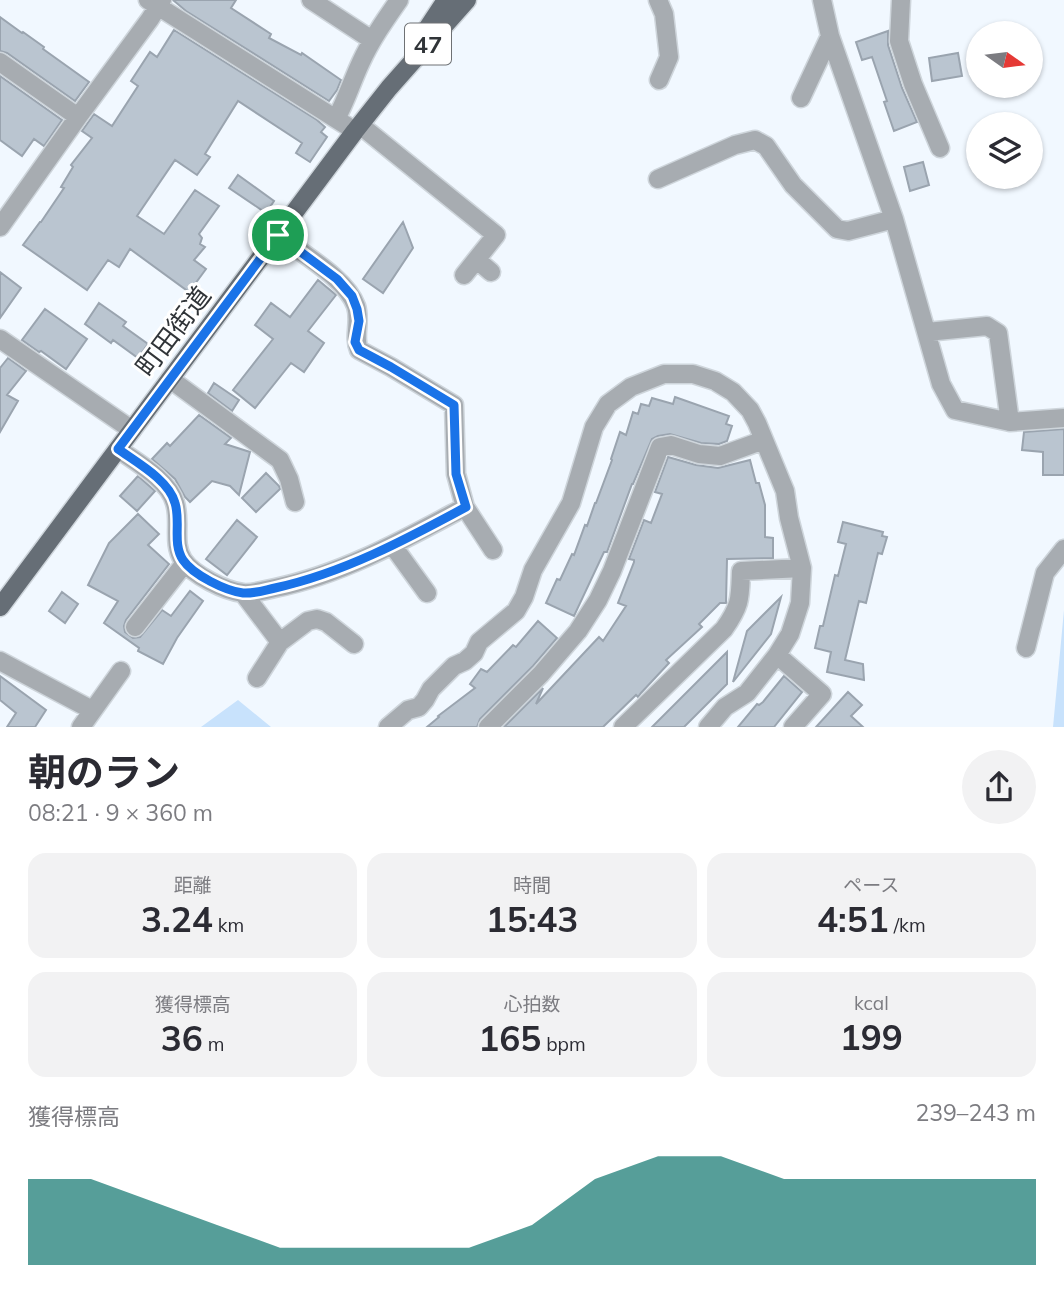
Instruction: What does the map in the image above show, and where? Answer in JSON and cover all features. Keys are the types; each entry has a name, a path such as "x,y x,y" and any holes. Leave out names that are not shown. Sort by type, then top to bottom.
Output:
{"main road":[{"name":"町田街道","path":"388,88 446,0"},
{"name":"町田街道","path":"0,607 357,128 388,88 467,0"}],"street":[{"path":"311,0 372,40"},
{"path":"336,119 372,40 399,0"},
{"path":"658,0 664,15 669,57 659,80"},
{"path":"822,0 830,36 894,219 941,384 955,410 1010,422 1064,418"},
{"path":"901,0 899,41 913,85 940,148"},
{"path":"0,228 156,2 336,119 357,128 496,235 464,275"},
{"path":"800,98 830,36"},
{"path":"0,62 78,117"},
{"path":"658,179 735,145 755,140 766,146 793,185 837,229 848,231 894,219"},
{"path":"278,235 337,279 352,296 359,321 355,342 359,350 454,405 456,474 466,507 494,550"},
{"path":"477,260 491,272"},
{"path":"927,332 987,326 998,333 1010,422"},
{"path":"0,339 132,430"},
{"path":"388,727 408,710 419,707 431,689 454,666 465,661 474,653 479,642 516,611 524,597 533,569 571,503 594,427 608,404 631,387 664,374 693,374 715,381 733,392 750,410 785,491 802,568 800,603 790,634 747,694 725,707 708,727"},
{"path":"170,379 281,460 295,502"},
{"path":"488,727 541,674 578,631 598,600 660,447 671,445 699,454 720,456 764,440"},
{"path":"118,449 169,490 175,503 178,550 185,563 219,586 243,593 324,574 393,546 466,507"},
{"path":"393,546 427,593"},
{"path":"1026,648 1045,573 1064,549"},
{"path":"135,627 185,563"},
{"path":"623,727 724,629 736,612 741,571 802,568"},
{"path":"243,593 280,642"},
{"path":"257,678 280,642 308,621 317,619 326,622 354,644"},
{"path":"777,655 822,694 793,727"},
{"path":"0,661 92,710"},
{"path":"81,727 121,671"}],"shaded area":[{"path":"1064,610 1064,727 1053,727"},
{"path":"238,700 271,727 201,727"}],"building":[{"path":"173,0 236,0 231,8 271,34 269,38 301,55 302,53 341,80 337,90 329,101 186,11"},
{"path":"0,17 89,82 75,101 7,53 0,51"},
{"path":"174,30 317,120 325,127 321,132 327,137 310,162 296,153 302,143 238,101 205,154 210,157 197,175 175,160 137,216 164,234 195,190 219,206 199,234 202,238 200,244 205,247 194,260 206,269 189,292 130,249 119,267 108,260 87,290 23,245 64,188 61,187 73,167 71,165 92,138 82,131 94,114 112,126 138,86 131,81 150,52 157,57"},
{"path":"888,31 888,45 917,122 894,131 872,57 862,60 856,42"},
{"path":"958,53 962,76 932,81 929,58"},
{"path":"0,76 62,120 44,146 34,139 22,156 0,140"},
{"path":"923,162 929,185 910,191 904,167"},
{"path":"238,175 274,201 266,213 229,188"},
{"path":"403,222 413,248 383,293 363,279"},
{"path":"0,272 21,288 0,318"},
{"path":"318,280 336,295 308,331 324,343 304,372 291,363 255,408 233,390 273,339 255,325 271,303 290,317"},
{"path":"99,303 126,322 123,326 148,344 138,358 85,324"},
{"path":"45,309 87,339 66,369 22,340"},
{"path":"8,358 26,371 7,395 18,401 0,432 0,368"},
{"path":"214,383 239,400 232,411 208,393"},
{"path":"675,397 729,416 726,424 732,426 727,441 719,444 701,443 670,434 652,439 607,552 604,552 574,616 546,603 557,579 560,580 572,554 574,555 585,525 587,526 620,432 626,435 633,412 638,414 641,404 649,406 652,398 673,404"},
{"path":"199,415 231,438 225,444 250,452 239,495 230,486 212,481 190,502 175,479 152,459 167,443 170,446"},
{"path":"1064,429 1064,475 1043,475 1043,452 1022,450 1024,432"},
{"path":"668,457 718,468 750,460 765,505 765,537 773,538 773,558 727,559 726,603 720,603 699,624 702,627 666,660 669,663 638,697 636,695 603,727 504,727 543,688 536,704 599,637 603,641 626,606 618,603 634,562 629,559 644,520 651,523 662,494 655,492"},
{"path":"266,473 280,489 256,512 242,498"},
{"path":"138,476 155,491 137,511 120,496"},
{"path":"138,514 159,534 148,545 169,564 126,620 125,632 133,638 140,637 162,610 171,616 190,591 203,601 177,638 163,664 138,651 139,648 104,623 118,601 88,585 109,543"},
{"path":"237,520 257,537 227,575 206,559"},
{"path":"843,522 883,532 882,536 887,537 882,554 878,553 866,603 859,601 845,660 863,664 864,680 827,672 831,652 815,648 846,544 838,542"},
{"path":"62,592 78,604 65,623 49,611"},
{"path":"781,597 771,634 733,682 747,631"},
{"path":"538,621 557,638 480,719 477,727 427,727 475,688 470,684 481,669 487,672 513,645 516,647"},
{"path":"727,652 727,684 684,727 652,727"},
{"path":"0,676 46,710 35,727 7,727 16,713 0,700"},
{"path":"784,676 802,692 774,727 738,727 757,704 763,702"},
{"path":"848,692 862,705 851,716 863,727 816,727"}],"route":[{"path":"278,235 337,279 352,296 359,321 355,342 359,350 454,405 456,474 466,507 393,546 324,574 293,584 243,593 219,586 185,563 178,550 175,503 169,490 118,449 278,235"}]}
